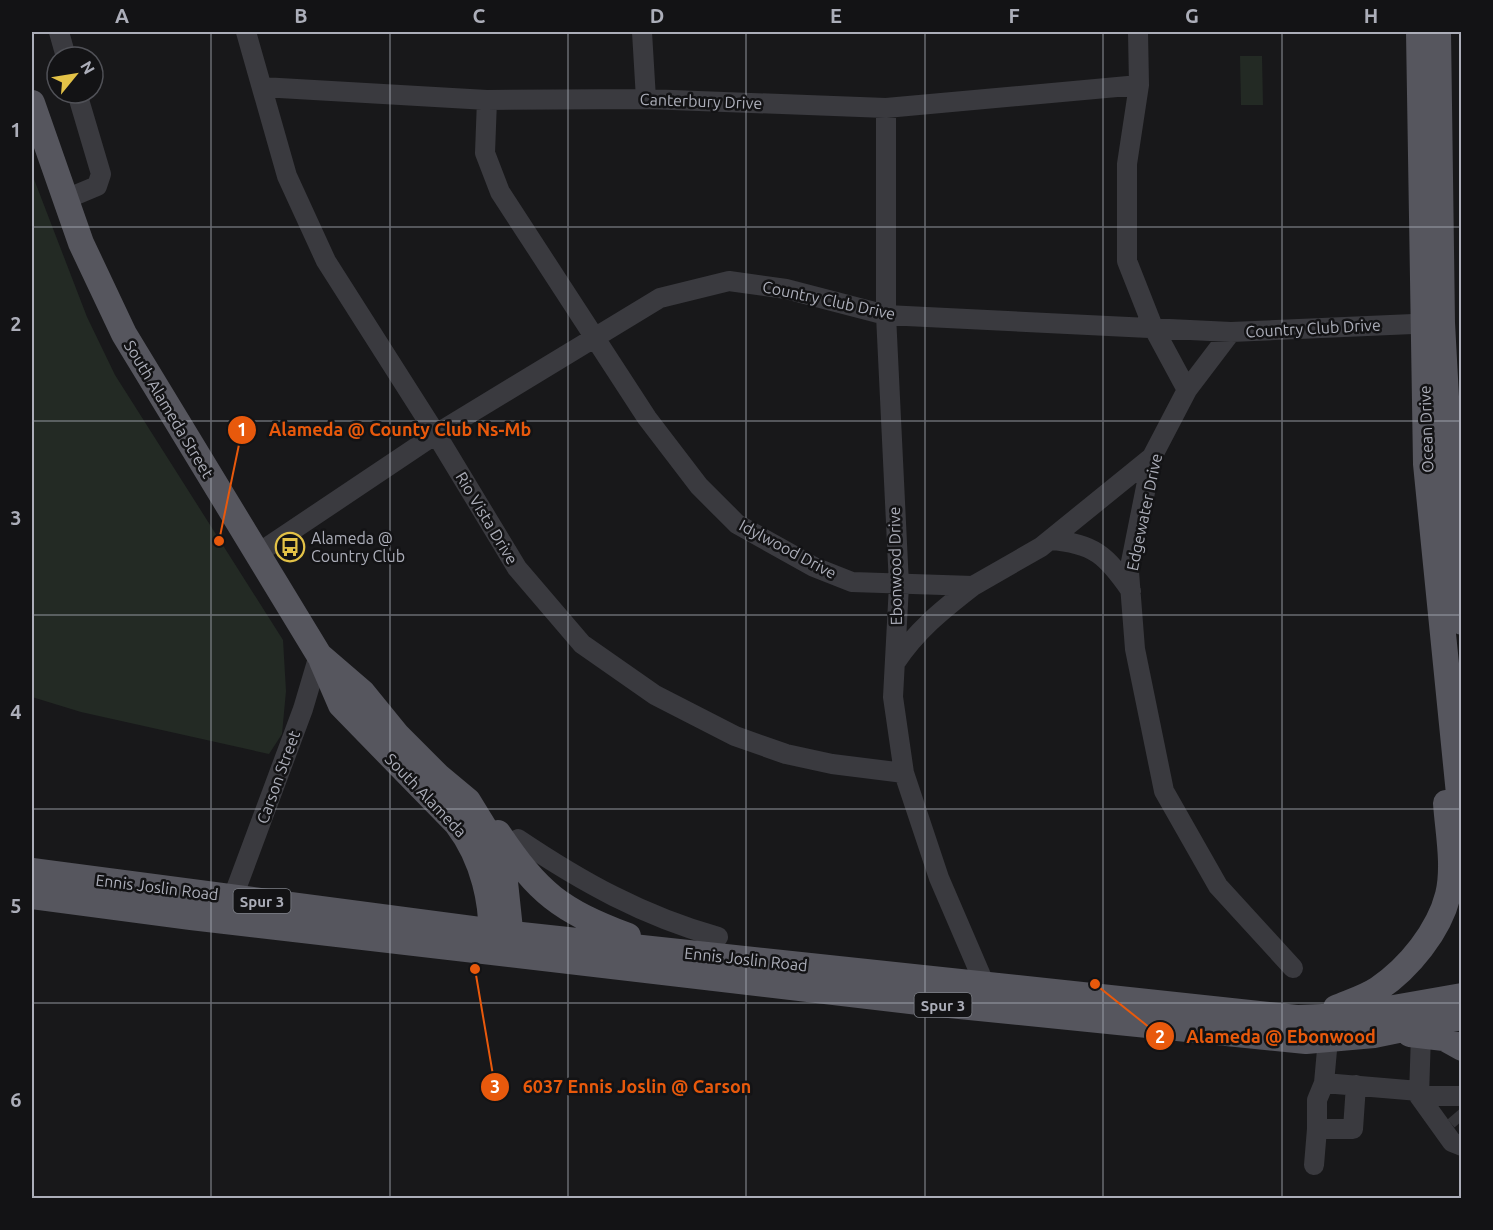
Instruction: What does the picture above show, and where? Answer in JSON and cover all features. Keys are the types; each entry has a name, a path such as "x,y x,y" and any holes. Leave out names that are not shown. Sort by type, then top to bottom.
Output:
{"main road":[{"name":"Ocean Drive","path":"1419,32 1429,94 1432,323 1442,526 1461,622"},
{"name":"Ocean Drive","path":"1429,94 1438,32"},
{"name":"South Alameda Street","path":"32,103 81,243 124,334 319,655 362,692 397,735 438,776 468,801 495,845 505,882 502,943"},
{"name":"Ocean Drive","path":"1442,526 1436,575 1453,662 1461,824"},
{"path":"1297,1018 1337,1008 1377,990 1412,960 1432,930 1448,895 1451,857 1440,740 1432,604 1436,575"},
{"name":"South Alameda","path":"319,655 341,705 457,824 471,843 481,867 502,943"},
{"path":"468,801 490,820 538,886 563,907 586,920 662,949"},
{"name":"Ennis Joslin Road","path":"32,871 233,897 502,943 662,949 984,997 1306,1041 1374,1035 1461,1017"},
{"name":"Ennis Joslin Road","path":"32,896 502,943 984,997 1297,1018 1348,1016 1461,996"},
{"path":"1374,1035 1421,1034 1444,1038 1461,1048"}],"street":[{"name":"Rio Vista Drive","path":"246,32 287,176 326,261 436,434 517,568 582,644 655,695 735,736 786,754 832,764 904,772"},
{"path":"642,32 646,99"},
{"path":"1138,32 1139,85 1127,164 1127,261 1153,327 1188,390"},
{"name":"Canterbury Drive","path":"262,87 487,100 646,99 886,108 1139,85"},
{"name":"Idylwood Drive","path":"487,100 485,153 500,192 647,418 699,486 737,524 814,567 852,582 973,586"},
{"path":"66,199 97,186 101,174 81,105"},
{"name":"Ebonwood Drive","path":"886,108 886,315 899,585 893,697 904,772 939,878 984,997"},
{"name":"Country Club Drive","path":"257,554 436,434 660,298 729,281 786,289 886,315 1231,332 1432,323"},
{"name":"Edgewater Drive","path":"1231,332 1188,390 1152,457 1129,572 1136,649 1164,792 1218,886 1293,968"},
{"path":"895,663 910,640 932,617 973,586 1050,540 1152,457"},
{"path":"1050,540 1073,542 1090,547 1113,566 1131,591"},
{"name":"Carson Street","path":"233,897 303,709 319,655"},
{"path":"518,839 578,879 625,903 688,928 718,937"},
{"path":"32,855 32,896"},
{"path":"563,907 578,879"},
{"path":"1421,1034 1419,1094 1452,1142 1461,1146"},
{"path":"1314,1165 1317,1100 1324,1083 1328,1039"},
{"path":"1324,1083 1419,1094 1453,1102"},
{"path":"1317,1130 1353,1129 1356,1085"}],"shaded area":[{"path":"1240,56 1262,56 1263,105 1241,105"},
{"path":"32,174 87,317 115,375 283,640 286,691 282,734 269,754 81,712 32,697"}],"tunnel":[{"path":"1455,1113 1462,1121"}],"place":[{"name":"Alameda @ County Club Ns-Mb","path":"219,541"},
{"name":"Alameda @ Country Club","path":"290,547"},
{"name":"6037 Ennis Joslin @ Carson","path":"475,969"},
{"name":"Alameda @ Ebonwood","path":"1095,984"}]}
